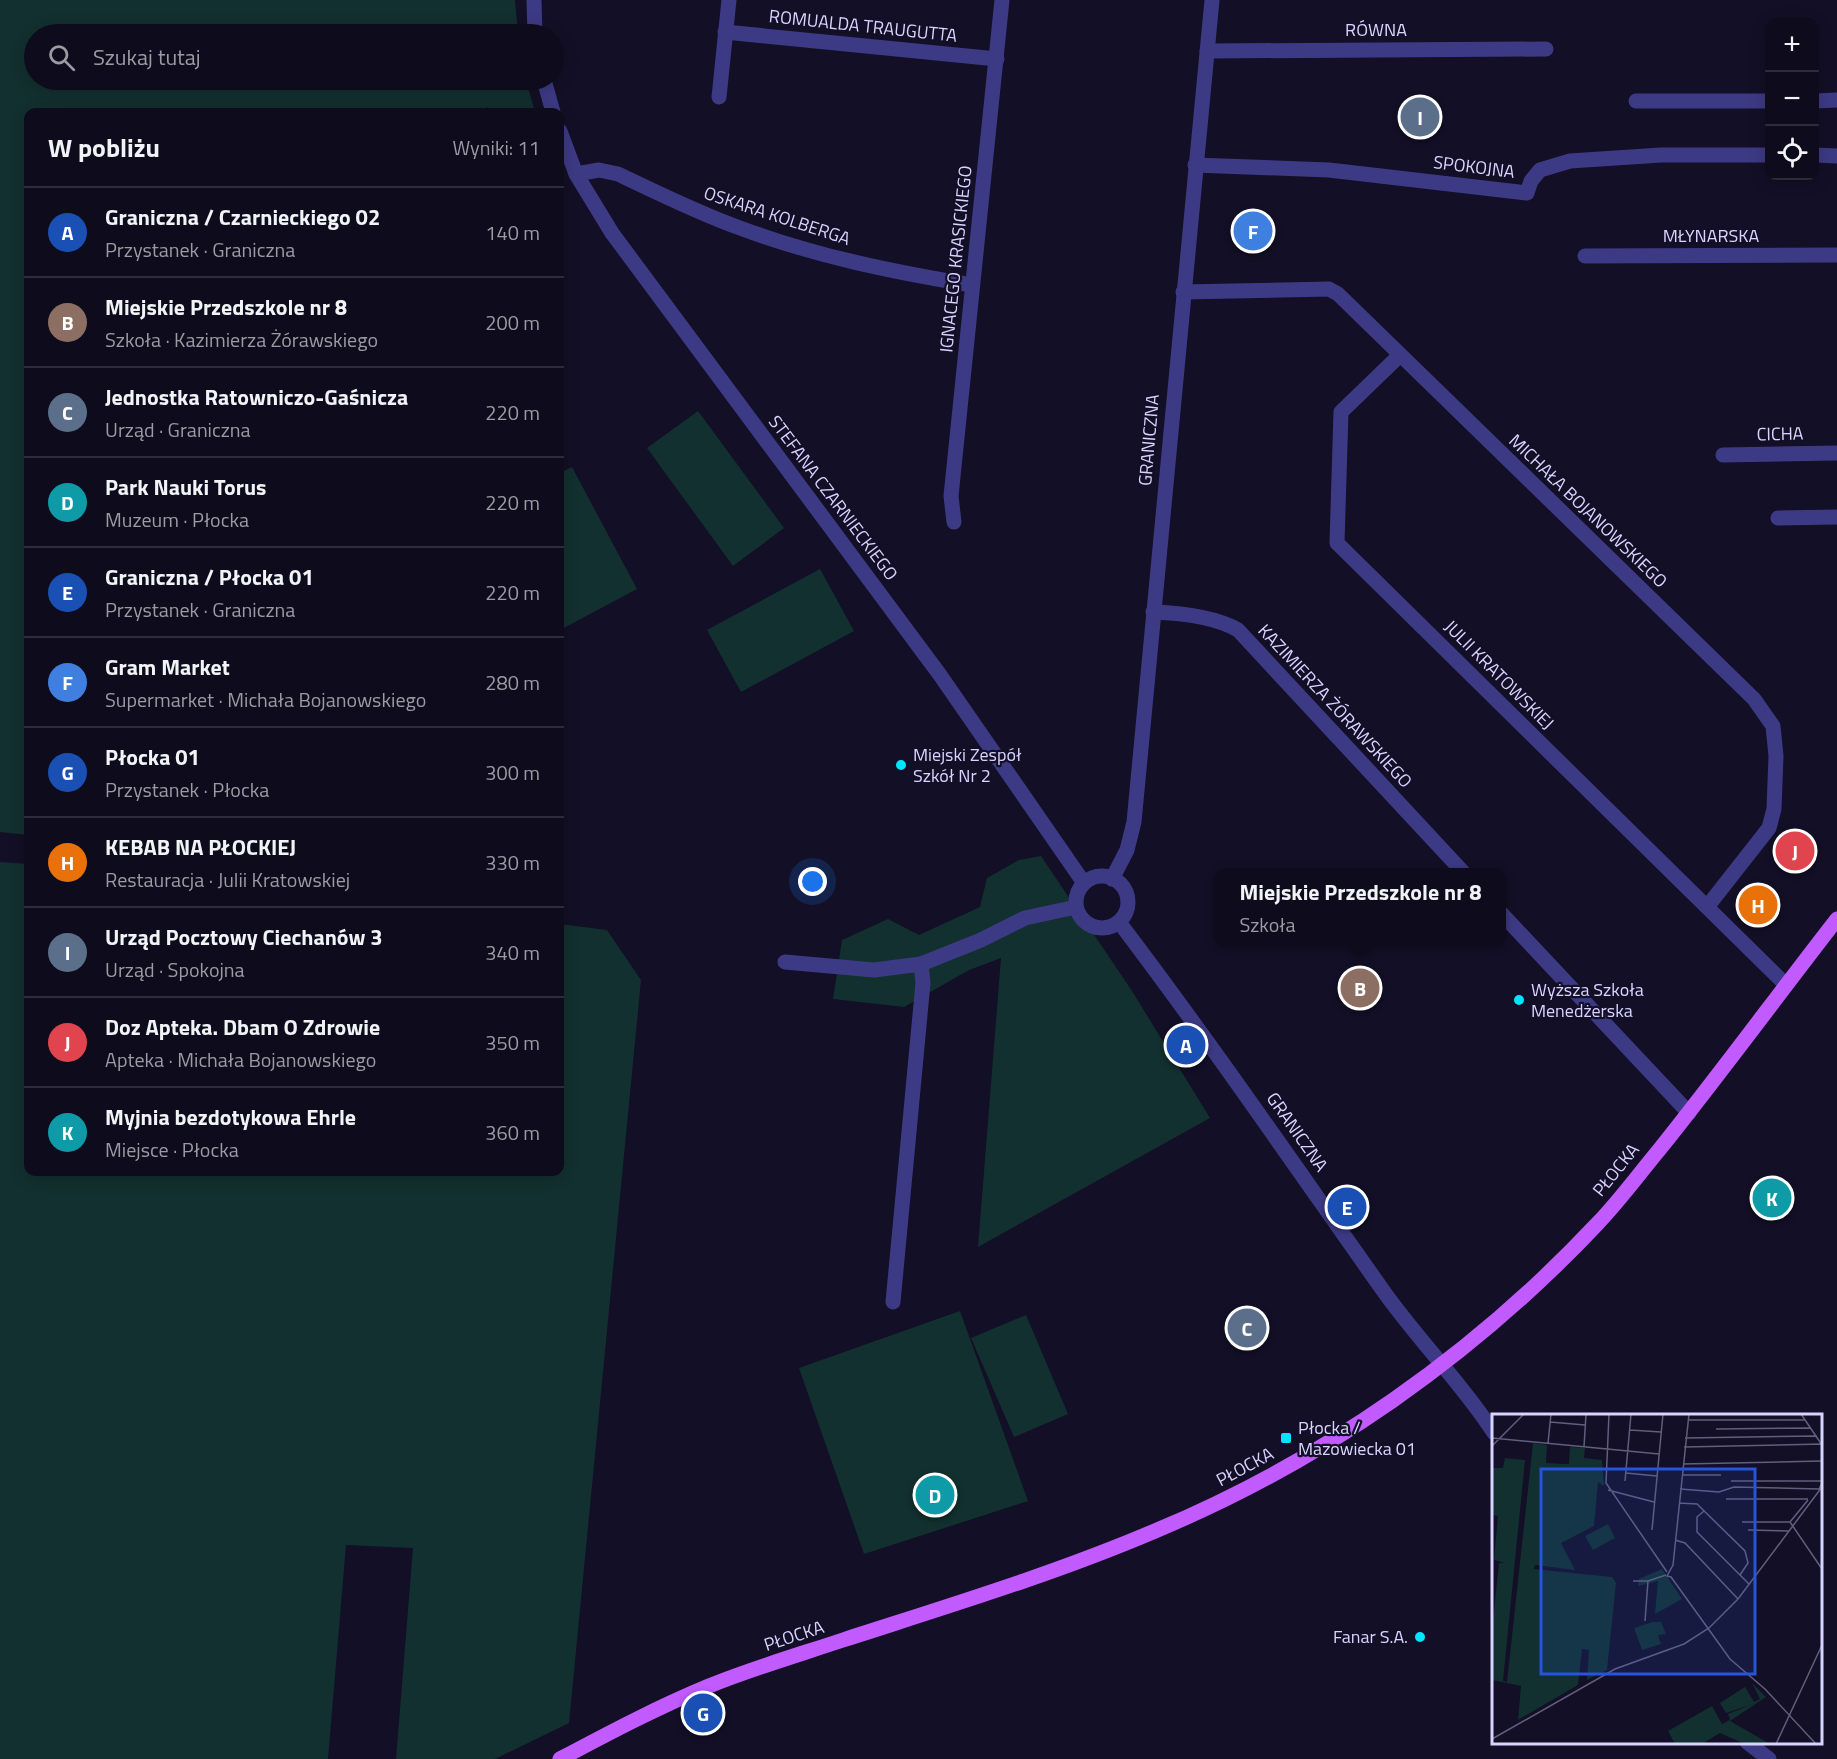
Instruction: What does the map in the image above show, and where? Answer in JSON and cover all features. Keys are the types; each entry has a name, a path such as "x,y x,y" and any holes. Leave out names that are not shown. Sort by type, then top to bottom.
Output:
{"main road":[{"name":"PŁOCKA","path":"560,1759 636,1719 706,1687 1041,1575 1213,1506 1312,1451 1396,1399 1483,1332 1551,1271 1602,1219 1689,1113 1837,919"}],"street":[{"path":"534,0 535,24"},
{"path":"719,97 729,0"},
{"name":"IGNACEGO KRASICKIEGO","path":"954,522 951,496 1002,0"},
{"name":"GRANICZNA","path":"1112,879 1127,850 1134,822 1212,0"},
{"name":"ROMUALDA TRAUGUTTA","path":"725,32 997,59"},
{"name":"RÓWNA","path":"1207,51 1546,49"},
{"path":"547,90 552,108"},
{"path":"1819,100 1837,100"},
{"path":"1636,101 1765,101"},
{"name":"STEFANA CZARNIECKIEGO","path":"564,142 576,174 612,232 940,675 1084,883"},
{"name":"SPOKOJNA","path":"1195,165 1329,170 1527,193 1540,170 1579,160 1660,154 1765,155"},
{"path":"1819,156 1837,156"},
{"name":"OSKARA KOLBERGA","path":"576,174 599,170 618,174 740,228 816,253 892,272 972,285"},
{"name":"MŁYNARSKA","path":"1585,256 1837,255"},
{"name":"MICHAŁA BOJANOWSKIEGO","path":"1183,292 1329,290 1338,294 1754,699 1773,726 1776,756 1774,808 1769,828 1707,907"},
{"name":"JULII KRATOWSKIEJ","path":"1400,355 1341,412 1337,543 1786,985"},
{"name":"CICHA","path":"1723,455 1837,453"},
{"path":"1779,518 1837,517"},
{"name":"KAZIMIERZA ŻÓRAWSKIEGO","path":"1153,612 1176,613 1229,624 1238,630 1458,868"},
{"path":"1099,876 1112,879 1122,886 1128,902 1126,911 1119,922 1107,928 1091,926 1079,914 1076,898 1084,883 1099,876"},
{"path":"786,962 874,970 921,964 981,940 1025,918 1076,907"},
{"path":"1506,918 1689,1113"},
{"name":"GRANICZNA","path":"1119,922 1265,1120 1383,1291 1469,1395 1492,1430"},
{"path":"893,1302 923,983 921,964"},
{"path":"1748,1744 1769,1759"}],"green space":[{"path":"0,0 515,0 517,24 24,24 24,90 529,90 534,108 24,108 24,835 0,832"},
{"path":"698,411 784,528 733,566 647,448"},
{"path":"572,467 637,589 564,628 564,471"},
{"path":"820,569 854,631 741,692 707,630"},
{"path":"1041,856 1132,991 1210,1118 978,1247 1001,958 969,970 904,1007 833,999 842,940 888,919 919,935 980,907 987,878 1019,860"},
{"path":"0,862 24,864 24,1176 564,1176 564,925 607,930 641,980 569,1723 495,1759 396,1759 413,1548 346,1545 328,1759 0,1759"},
{"path":"960,1311 1028,1501 864,1554 799,1368"},
{"path":"1026,1315 1068,1414 1014,1437 971,1338"}],"place":[{"name":"Urząd Pocztowy Ciechanów 3","path":"1420,117"},
{"name":"Gram Market","path":"1253,231"},
{"name":"Miejski Zespół Szkół Nr 2","path":"901,765"},
{"name":"Doz Apteka. Dbam O Zdrowie","path":"1795,851"},
{"name":"KEBAB NA PŁOCKIEJ","path":"1758,905"},
{"name":"Miejskie Przedszkole nr 8","path":"1360,988"},
{"name":"Wyższa Szkoła Menedżerska","path":"1519,1000"},
{"name":"Graniczna / Czarnieckiego 02","path":"1186,1045"},
{"name":"Myjnia bezdotykowa Ehrle","path":"1772,1198"},
{"name":"Graniczna / Płocka 01","path":"1347,1207"},
{"name":"Jednostka Ratowniczo-Gaśnicza","path":"1247,1328"},
{"name":"Płocka / Mazowiecka 01","path":"1286,1438"},
{"name":"Park Nauki Torus","path":"935,1495"},
{"name":"Fanar S.A.","path":"1420,1637"},
{"name":"Płocka 01","path":"703,1713"}]}
